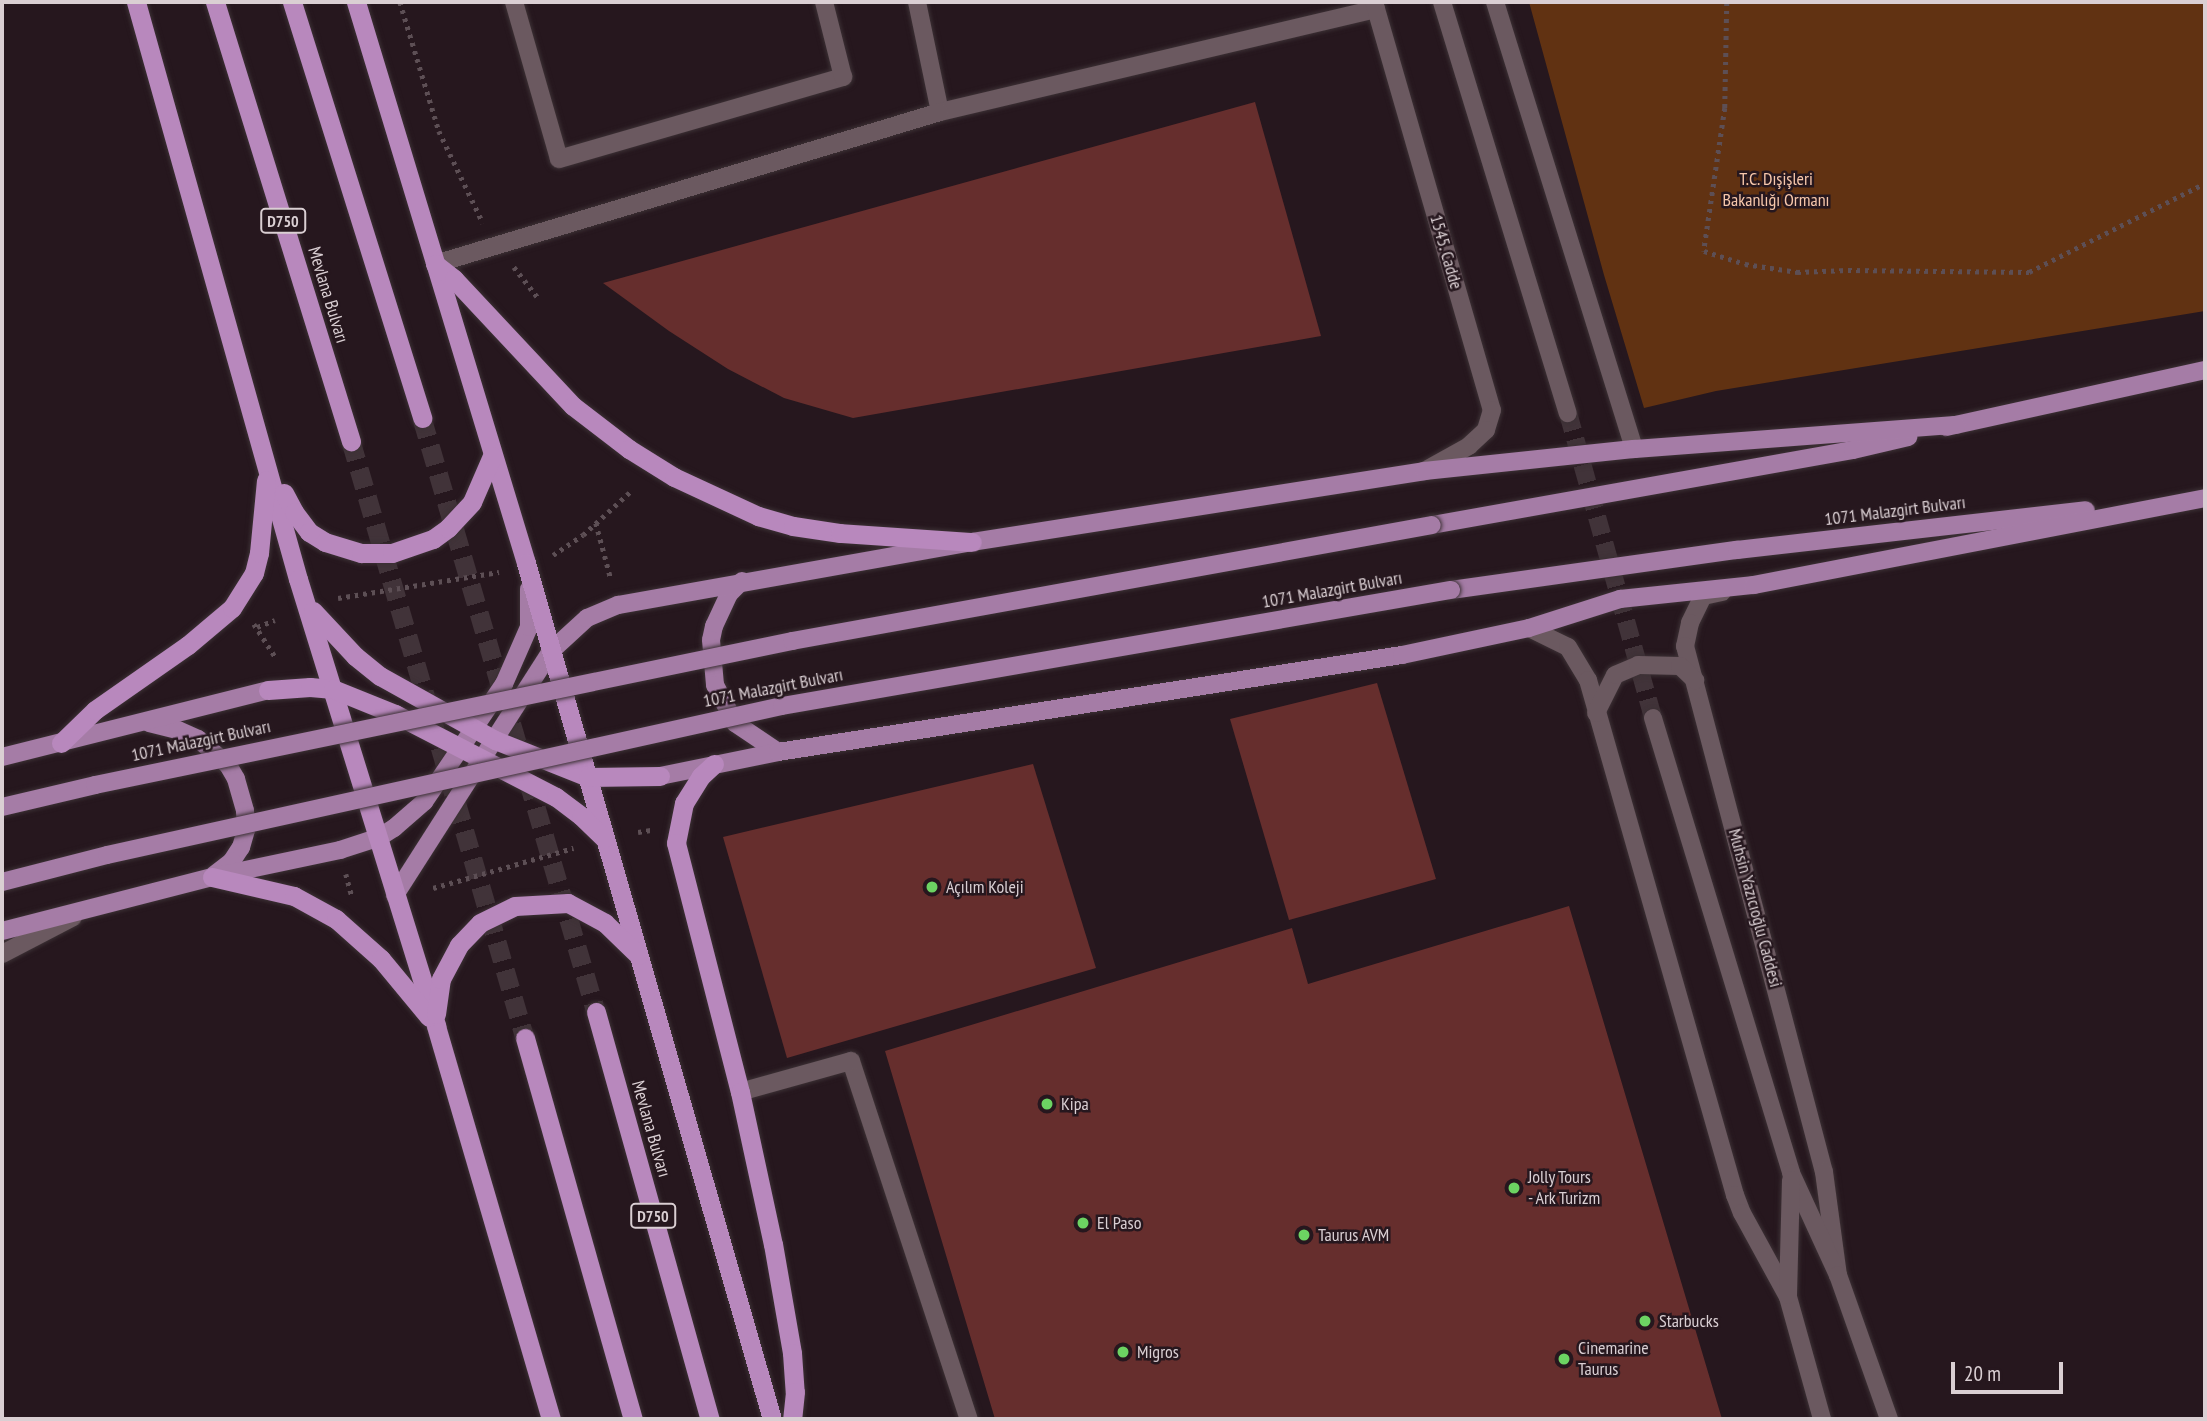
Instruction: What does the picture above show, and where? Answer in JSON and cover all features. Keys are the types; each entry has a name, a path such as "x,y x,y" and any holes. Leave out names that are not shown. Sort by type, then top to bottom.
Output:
{"highway":[{"path":"136,2 308,605 436,1026 551,1419"},
{"name":"Mevlana Bulvarı","path":"215,2 351,441"},
{"path":"292,2 422,418"},
{"path":"356,2 526,563 772,1419"},
{"path":"435,264 454,279 573,406 629,449 695,488 758,516 793,526 840,533 972,542"},
{"path":"267,458 294,512 309,531 344,550 376,555 411,549 433,539 448,528 472,502 492,456"},
{"path":"61,743 95,710 188,645 232,608 254,573 260,553 267,458"},
{"path":"308,605 328,629 380,676 495,740 588,777 660,776"},
{"path":"268,690 310,687 333,689 396,714 556,797 581,816 607,842"},
{"path":"714,764 701,776 684,803 676,828 676,843 740,1093 785,1303 795,1392 792,1419"},
{"path":"212,877 294,896 336,919 381,959 436,1026"},
{"path":"436,1026 441,978 459,945 480,923 514,906 551,902 579,908 606,923 641,958"},
{"name":"Mevlana Bulvarı","path":"596,1012 710,1419"},
{"path":"526,1038 632,1419"}],"main road":[{"name":"1071 Malazgirt Bulvarı","path":"2,807 95,785 792,641 1853,450 2205,370"},
{"name":"1071 Malazgirt Bulvarı","path":"395,895 432,832 482,760 551,651 587,618 618,606 742,581 972,542 1424,471 1634,449 1956,425"},
{"name":"1071 Malazgirt Bulvarı","path":"660,776 778,752 1402,655 1529,628 1620,599 1754,585 2205,497"},
{"name":"1071 Malazgirt Bulvarı","path":"2,882 107,855 445,778 782,706 1451,590 1737,551 2205,497"},
{"path":"2,931 212,877 340,850 378,838 410,816 424,802 504,684 529,627 530,598 526,563"},
{"path":"742,581 729,594 714,626 711,640 715,685 735,723 778,752"},
{"name":"1071 Malazgirt Bulvarı","path":"2,757 268,690"},
{"path":"143,722 178,730 198,739 228,765 236,779 245,811 246,830 241,847 232,861 212,877"}],"street":[{"path":"514,2 559,159 843,77 824,2"},
{"path":"917,2 940,112"},
{"path":"1442,2 1568,413"},
{"path":"1495,2 1634,449"},
{"path":"435,264 940,112 1375,5"},
{"name":"1545. Cadde","path":"1375,5 1492,410 1486,430 1469,446 1424,471"},
{"name":"Muhsin Yazıcıoğlu Caddesi","path":"1754,585 1703,596 1690,623 1685,646 1824,1172 1838,1275"},
{"name":"Muhsin Yazıcıoğlu Caddesi","path":"1529,628 1568,647 1588,680 1735,1195 1788,1297 1822,1419"},
{"path":"1596,713 1615,675 1637,665 1680,666 1695,680"},
{"name":"Muhsin Yazıcıoğlu Caddesi","path":"1653,718 1791,1173 1838,1275 1889,1419"},
{"path":"2,954 90,908"},
{"path":"740,1093 850,1061 969,1419"},
{"name":"Muhsin Yazıcıoğlu Caddesi","path":"1788,1297 1791,1173"}],"path":[{"path":"400,2 439,131 489,237 538,298"},
{"path":"1727,2 1725,108 1704,251 1745,264 1797,272 2029,272 2205,183"},
{"path":"553,556 596,523 631,491"},
{"path":"596,523 612,584"},
{"path":"333,599 500,572"},
{"path":"251,620 276,658"},
{"path":"257,627 275,620"},
{"path":"429,889 577,847"},
{"path":"346,872 352,897"}],"green space":[{"name":"T.C. Dışişleri Bakanlığı Ormanı","path":"1529,2 2205,2 2205,311 1716,391 1644,408 1604,275"}],"building":[{"path":"1255,102 1321,336 853,418 784,398 728,369 669,331 603,283"},
{"path":"1377,683 1436,879 1289,920 1230,719"},
{"path":"1033,764 1096,968 787,1058 723,837"},
{"name":"Taurus AVM","path":"1569,906 1722,1419 995,1419 885,1051 1292,928 1308,984"}],"tunnel":[{"path":"1568,413 1653,718"},
{"path":"422,418 596,1012"},
{"path":"351,441 525,1038"}],"place":[{"name":"Açılım Koleji","path":"932,887"},
{"name":"Kipa","path":"1047,1104"},
{"name":"Jolly Tours - Ark Turizm","path":"1514,1188"},
{"name":"El Paso","path":"1083,1223"},
{"name":"Taurus AVM","path":"1304,1235"},
{"name":"Starbucks","path":"1645,1321"},
{"name":"Migros","path":"1123,1352"},
{"name":"Cinemarine Taurus","path":"1564,1359"}]}
